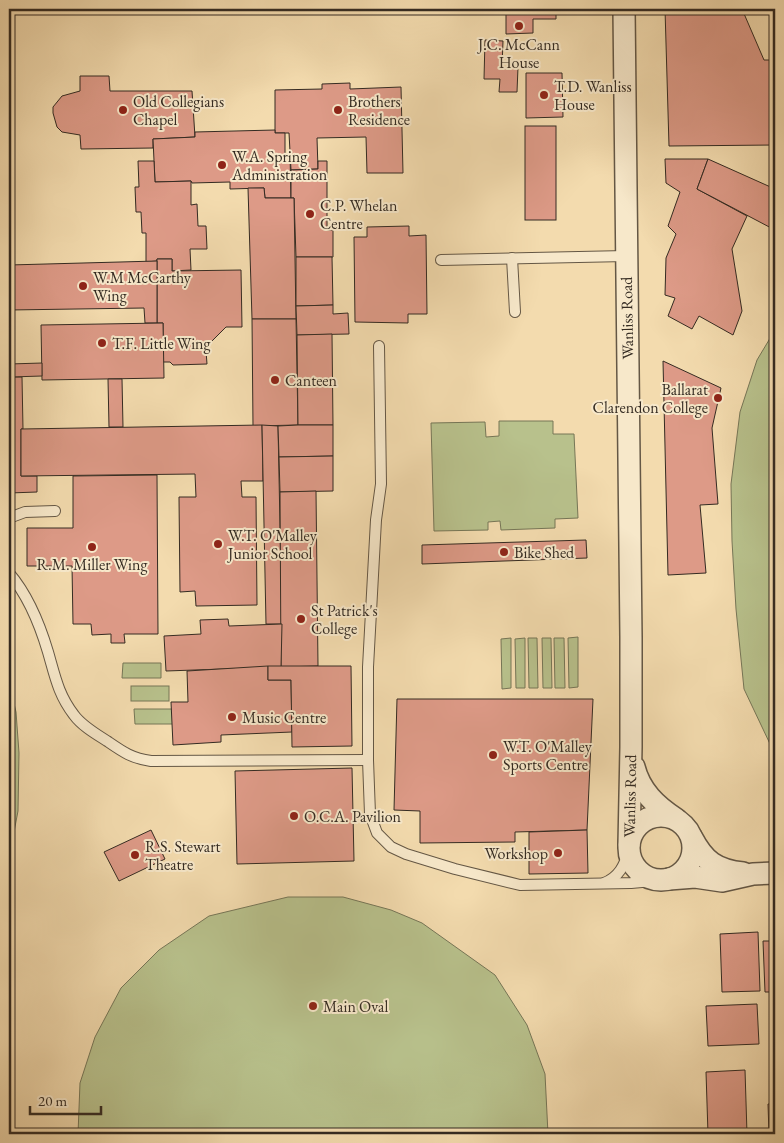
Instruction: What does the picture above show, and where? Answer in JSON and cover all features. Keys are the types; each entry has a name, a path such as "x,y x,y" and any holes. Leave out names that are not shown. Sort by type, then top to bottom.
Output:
{"street":[{"name":"Wanliss Road","path":"624,9 631,747 629,848"},
{"name":"Wanliss Road","path":"631,747 634,768 642,788 656,804 677,820"},
{"path":"666,816 677,820 686,827 701,854 716,866 735,872 766,874 722,881 695,877 666,880 651,878 640,873 632,863 629,848 635,829 648,818 666,816"},
{"path":"666,880 680,874 688,866 693,849 692,838"}],"lane":[{"path":"441,260 626,256"},
{"path":"512,258 515,312"},
{"path":"380,346 381,484 376,520 368,667 369,805 377,833 385,842 399,852 446,867 520,885 598,884 666,880"},
{"path":"9,518 25,512 55,511"},
{"path":"9,573 15,580 35,617 48,651 57,688 74,716 93,732 134,758 152,761 368,760"},
{"path":"598,884 616,877 624,865 629,848"}],"green space":[{"path":"775,330 775,751 744,689 736,609 731,484 740,412 757,360"},
{"path":"499,421 553,421 553,434 574,434 578,518 555,519 555,528 501,530 500,521 488,522 488,530 434,531 431,423 485,422 486,437 499,436"},
{"path":"578,637 578,687 569,688 568,638"},
{"path":"511,638 511,688 502,689 501,639"},
{"path":"525,638 525,688 516,688 515,639"},
{"path":"528,638 537,638 538,688 529,688"},
{"path":"542,638 551,638 552,688 543,688"},
{"path":"554,638 564,638 565,688 555,688"},
{"path":"123,663 161,663 161,678 122,678"},
{"path":"9,683 16,712 19,753 18,811 9,858"},
{"path":"131,686 169,686 169,701 131,701"},
{"path":"134,709 173,709 173,724 135,724"},
{"name":"Main Oval","path":"288,897 343,897 391,910 422,923 495,975 527,1025 545,1074 548,1134 78,1134 80,1083 95,1037 121,988 159,950 209,916"}],"building":[{"name":"J.C. McCann House","path":"506,9 556,9 556,19 533,19 533,33 506,34"},
{"path":"665,9 742,9 764,60 775,60 775,145 669,146"},
{"path":"485,40 503,41 502,67 518,67 517,92 499,92 500,79 484,79"},
{"name":"T.D. Wanliss House","path":"526,73 562,73 563,117 526,118"},
{"name":"Old Collegians Chapel","path":"80,76 109,76 110,91 192,91 195,137 153,139 153,148 81,149 80,135 62,132 57,127 53,113 53,107 62,96 80,91"},
{"name":"Brothers Residence","path":"350,83 350,89 401,87 403,173 367,173 366,137 317,138 318,169 291,170 289,133 275,133 275,90 322,89 322,84"},
{"path":"525,126 556,126 556,220 525,220"},
{"name":"W.A. Spring Administration","path":"275,130 275,133 285,133 285,154 290,154 291,198 265,198 264,188 230,189 230,182 155,182 153,139 195,137 195,132"},
{"path":"665,159 708,159 697,189 747,216 732,249 742,311 733,335 699,316 692,329 668,316 675,298 665,295 666,258 676,234 668,226 680,192 666,183"},
{"path":"708,159 775,189 775,230 697,189"},
{"name":"W.A. Spring Administration","path":"138,161 154,161 155,182 191,181 191,205 197,204 198,226 206,226 207,249 190,249 191,270 172,271 172,259 157,259 157,261 146,262 146,233 142,233 141,212 136,212 135,187 139,187"},
{"name":"C.P. Whelan Centre","path":"318,161 327,161 327,230 333,230 333,257 296,257 294,198 291,198 291,170 318,169"},
{"path":"248,188 264,188 265,198 294,198 296,319 252,319"},
{"path":"409,226 409,236 426,235 427,314 408,314 408,323 355,322 354,237 367,237 367,227"},
{"path":"296,257 332,257 333,305 296,306"},
{"path":"157,259 172,259 172,271 241,270 242,327 226,327 202,351 206,351 207,364 173,365 170,362 163,362 163,323 157,323"},
{"name":"W.M McCarthy Wing","path":"157,261 157,323 145,323 144,308 9,310 9,265"},
{"path":"333,305 333,314 348,313 349,334 297,335 296,306"},
{"path":"9,318 10,377 22,377 23,429 21,429 21,476 37,476 37,492 9,493"},
{"name":"Canteen","path":"252,319 296,319 298,425 253,426"},
{"name":"T.F. Little Wing","path":"163,323 164,378 42,380 41,325"},
{"path":"332,334 333,425 298,425 297,335"},
{"path":"663,361 721,388 712,428 718,504 700,505 706,573 668,575"},
{"path":"42,363 42,376 10,377 9,364"},
{"path":"108,379 122,379 123,427 109,427"},
{"name":"W.T. O'Malley Junior School","path":"262,425 263,481 241,481 242,497 256,497 257,605 196,606 195,591 180,592 179,497 196,497 195,474 21,476 21,429"},
{"path":"262,425 278,426 282,624 266,624"},
{"path":"333,425 333,456 279,457 278,426"},
{"path":"333,456 333,491 280,492 279,457"},
{"name":"R.M. Miller Wing","path":"157,475 158,634 124,634 125,643 111,643 111,634 92,635 91,624 73,624 72,566 27,566 27,528 73,528 73,476"},
{"path":"316,491 318,666 281,667 280,492"},
{"name":"Bike Shed","path":"586,540 587,558 422,564 422,545"},
{"name":"Music Centre","path":"228,619 229,626 282,624 281,667 166,671 164,636 201,634 200,620"},
{"name":"Music Centre","path":"268,666 268,680 291,680 292,732 221,735 221,742 173,745 171,702 188,702 187,671"},
{"path":"268,666 351,666 352,746 292,747 291,680 268,680"},
{"name":"W.T. O'Malley Sports Centre","path":"397,699 593,699 587,830 515,832 515,842 420,843 420,811 394,810"},
{"name":"O.C.A. Pavilion","path":"352,768 354,861 237,864 235,771"},
{"name":"R.S. Stewart Theatre","path":"151,830 165,859 119,881 104,852"},
{"name":"Workshop","path":"587,830 588,873 529,874 529,832"},
{"path":"758,932 760,991 722,992 720,934"},
{"path":"763,941 775,941 775,992 765,992"},
{"path":"757,1004 759,1044 708,1046 706,1006"},
{"path":"745,1070 747,1134 708,1134 706,1072"},
{"path":"768,1104 775,1104 775,1134 769,1134"}],"place":[{"name":"J.C. McCann House","path":"519,26"},
{"name":"T.D. Wanliss House","path":"544,95"},
{"name":"Old Collegians Chapel","path":"123,110"},
{"name":"Brothers Residence","path":"338,110"},
{"name":"W.A. Spring Administration","path":"222,165"},
{"name":"C.P. Whelan Centre","path":"310,214"},
{"name":"W.M McCarthy Wing","path":"83,286"},
{"name":"T.F. Little Wing","path":"102,343"},
{"name":"Canteen","path":"275,380"},
{"name":"Ballarat Clarendon College","path":"718,398"},
{"name":"W.T. O'Malley Junior School","path":"218,544"},
{"name":"R.M. Miller Wing","path":"92,547"},
{"name":"Bike Shed","path":"504,552"},
{"name":"St Patrick's College","path":"301,619"},
{"name":"Music Centre","path":"232,717"},
{"name":"W.T. O'Malley Sports Centre","path":"493,755"},
{"name":"O.C.A. Pavilion","path":"294,816"},
{"name":"Workshop","path":"558,853"},
{"name":"R.S. Stewart Theatre","path":"135,855"},
{"name":"Main Oval","path":"313,1006"}]}
